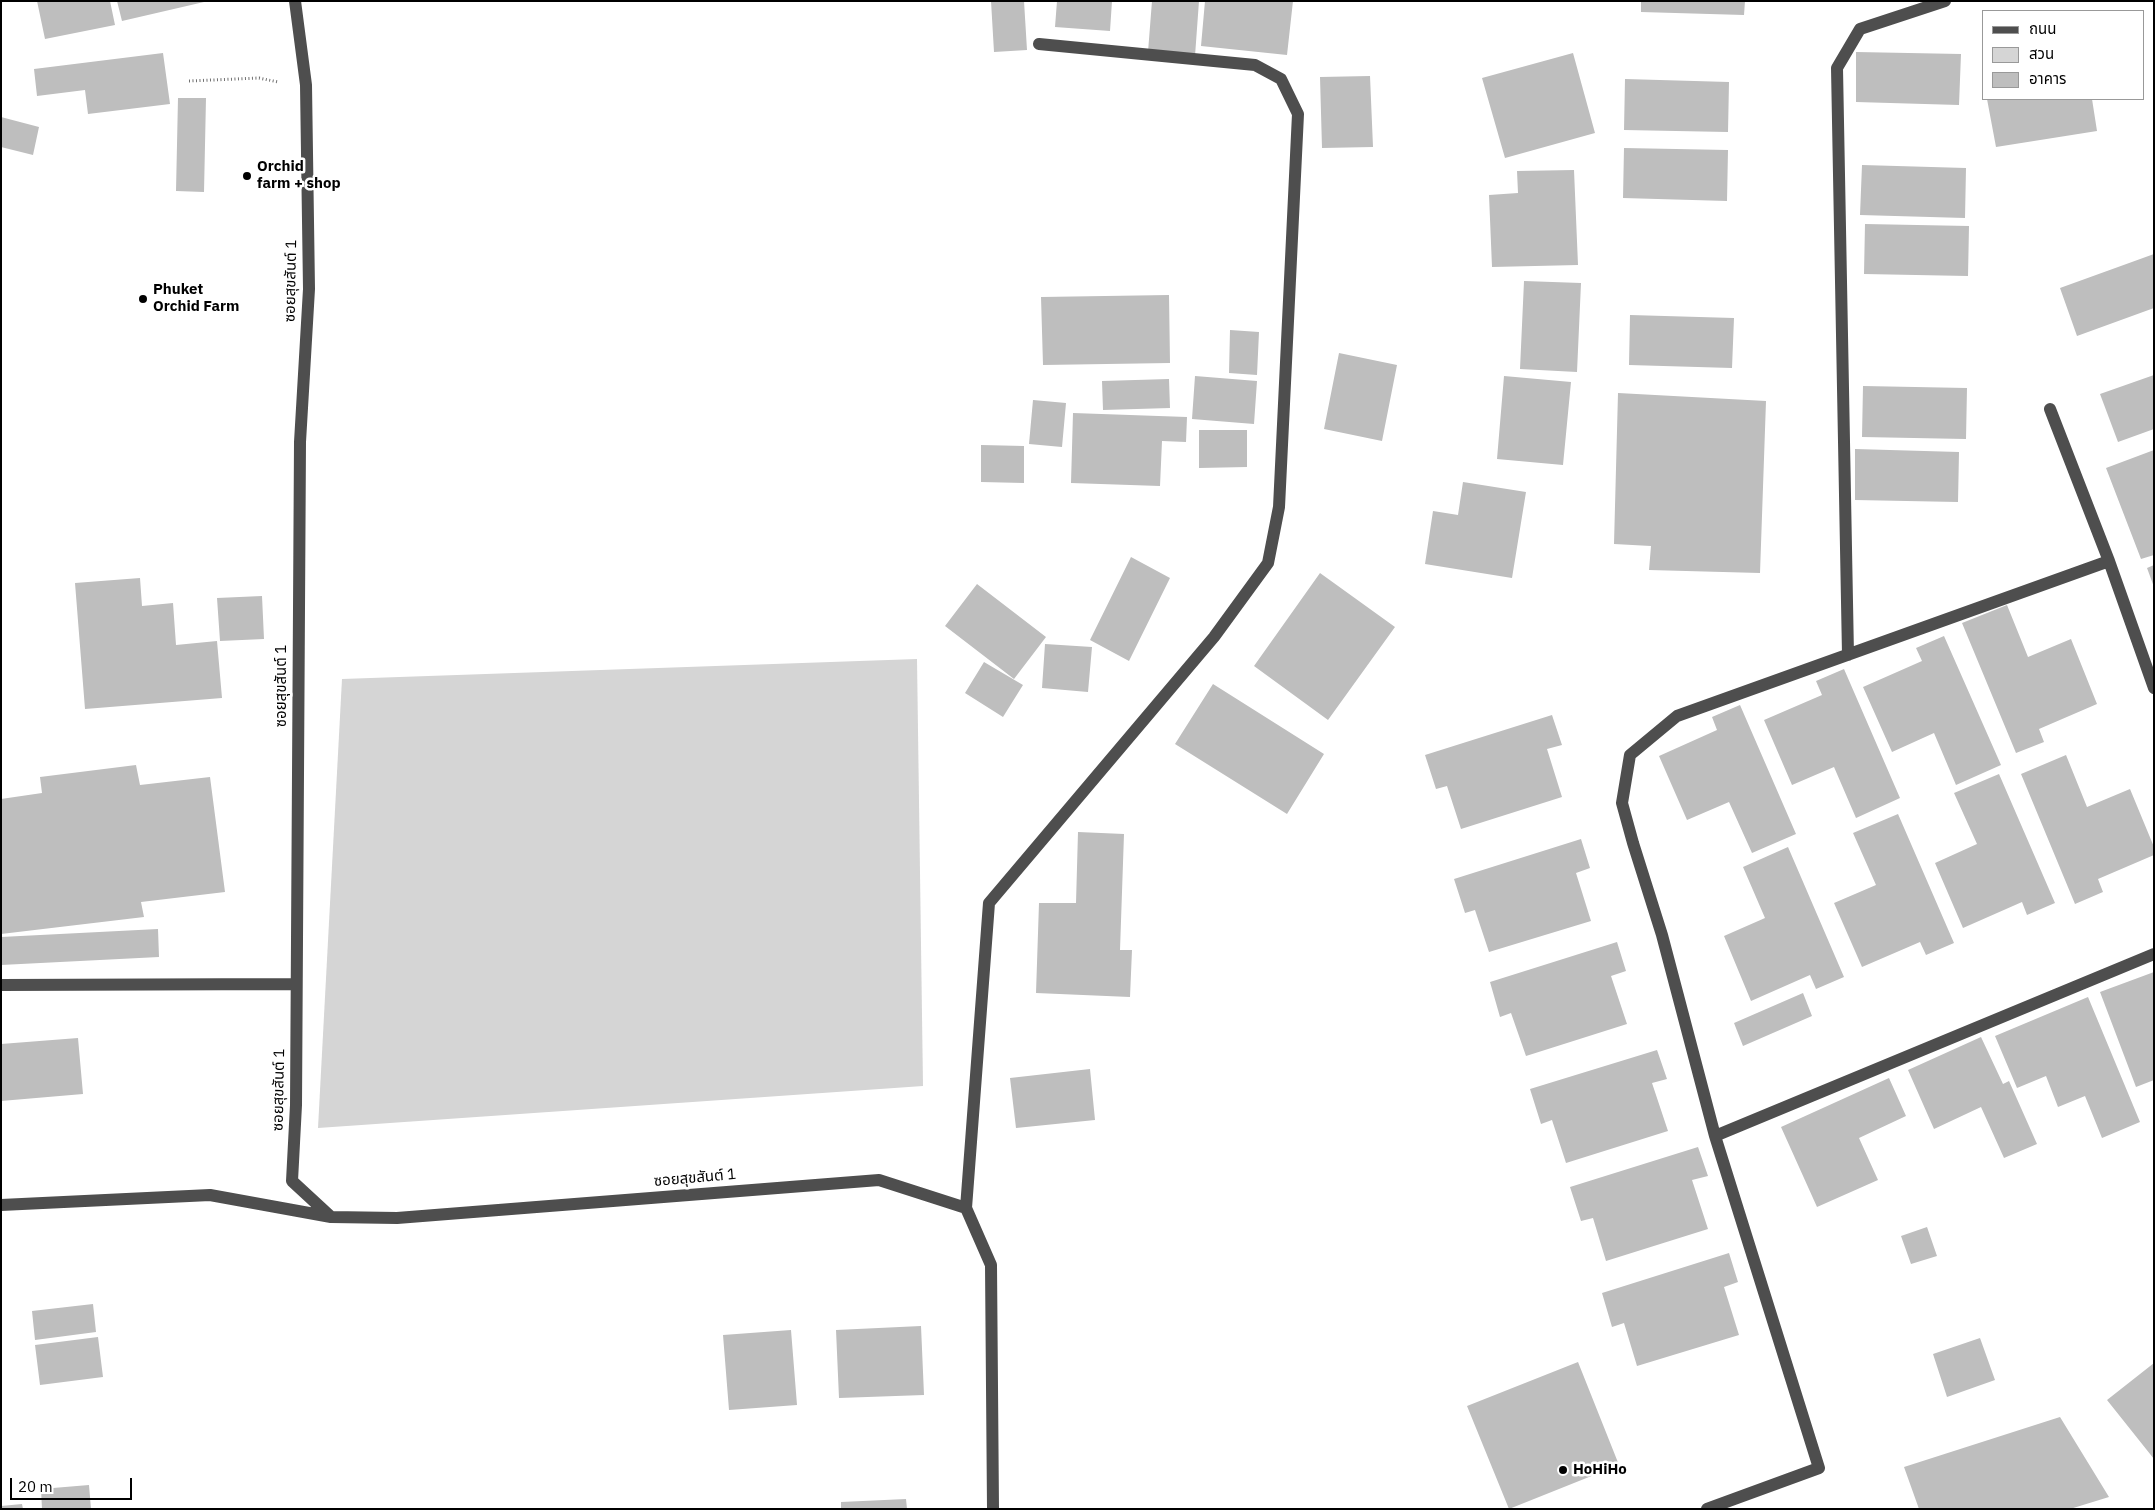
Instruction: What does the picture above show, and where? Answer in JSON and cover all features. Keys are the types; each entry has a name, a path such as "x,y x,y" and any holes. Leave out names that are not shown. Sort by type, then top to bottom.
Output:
{"street":[{"name":"ซอยสุขสันต์ 1","path":"295,1 306,85 309,289 300,442 296,1106 292,1181 331,1217 396,1218 879,1180 966,1208"},
{"path":"1848,655 1837,68 1860,29 1945,1"},
{"path":"993,1509 990,1265 966,1208 989,903 1220,630 1268,563 1279,507 1298,114 1281,79 1254,65 1039,44"},
{"path":"2050,409 2109,561 2154,688"},
{"path":"1707,1509 1819,1468 1715,1136 1662,935 1622,803 1630,755 1677,716 2109,561"},
{"path":"1715,1136 2154,954"},
{"path":"1,985 296,984"},
{"path":"1,1205 210,1195 331,1217"}],"path":[{"path":"189,81 258,78 306,85"}],"green space":[{"path":"917,659 923,1086 318,1128 342,679"}],"building":[{"path":"37,1 110,1 115,25 45,39"},
{"path":"117,1 204,1 204,2 122,21"},
{"path":"991,1 1024,1 1027,50 994,52"},
{"path":"1057,1 1112,1 1110,31 1055,27"},
{"path":"1152,1 1199,1 1195,56 1148,52"},
{"path":"1205,1 1293,1 1287,55 1201,46"},
{"path":"1641,1 1745,1 1744,15 1641,12"},
{"path":"1856,52 1961,54 1959,105 1856,102"},
{"path":"163,53 170,104 88,114 85,90 37,96 34,69"},
{"path":"1573,53 1595,133 1505,158 1482,78"},
{"path":"1370,76 1373,147 1322,148 1320,77"},
{"path":"1625,79 1729,82 1728,132 1624,130"},
{"path":"178,98 206,98 204,192 176,191"},
{"path":"1987,100 2092,100 2097,131 1996,147"},
{"path":"1,117 39,127 33,155 1,147"},
{"path":"1624,148 1728,150 1727,201 1623,198"},
{"path":"1862,165 1966,168 1965,218 1860,215"},
{"path":"1574,170 1578,265 1492,267 1489,195 1518,193 1517,171"},
{"path":"1865,224 1969,226 1968,276 1864,274"},
{"path":"2154,254 2154,308 2077,336 2060,288"},
{"path":"1524,281 1581,283 1577,372 1520,369"},
{"path":"1169,295 1170,363 1043,365 1041,297"},
{"path":"1630,315 1734,318 1732,368 1629,365"},
{"path":"1230,330 1259,332 1257,375 1229,373"},
{"path":"1339,353 1397,365 1382,441 1324,429"},
{"path":"2154,375 2154,429 2118,442 2100,394"},
{"path":"1195,376 1257,381 1254,424 1192,419"},
{"path":"1504,376 1571,382 1563,465 1497,459"},
{"path":"1169,379 1170,408 1103,410 1102,381"},
{"path":"1863,386 1967,388 1966,439 1862,437"},
{"path":"1618,393 1766,401 1760,573 1649,570 1651,546 1614,544"},
{"path":"1033,400 1066,403 1062,447 1029,444"},
{"path":"1073,413 1187,417 1186,442 1162,441 1160,486 1071,483"},
{"path":"1199,430 1247,430 1247,467 1199,468"},
{"path":"981,445 1024,446 1024,483 981,482"},
{"path":"1855,449 1959,452 1958,502 1855,500"},
{"path":"2154,450 2154,555 2141,559 2106,468"},
{"path":"1463,482 1526,492 1512,578 1425,564 1433,511 1458,515"},
{"path":"1131,557 1170,578 1129,661 1090,640"},
{"path":"2154,565 2154,587 2147,568"},
{"path":"1320,573 1395,627 1328,720 1254,666"},
{"path":"140,578 142,606 173,603 176,645 217,641 222,698 85,709 75,583"},
{"path":"977,584 1046,637 1014,679 945,626"},
{"path":"262,596 264,639 220,641 217,598"},
{"path":"2007,605 2028,657 2071,639 2097,704 2039,729 2044,742 2016,753 1962,623"},
{"path":"1944,636 2001,765 1956,785 1934,733 1892,752 1863,687 1922,661 1916,648"},
{"path":"1045,644 1092,647 1088,692 1042,688"},
{"path":"984,662 1023,685 1003,717 965,693"},
{"path":"1844,669 1900,798 1856,818 1834,767 1792,785 1764,720 1822,695 1816,681"},
{"path":"1213,684 1324,754 1287,814 1175,744"},
{"path":"1740,705 1796,834 1752,853 1729,802 1687,820 1659,756 1717,730 1712,717"},
{"path":"1552,715 1562,745 1547,749 1562,797 1461,829 1447,786 1436,789 1425,755"},
{"path":"2066,755 2087,807 2130,789 2154,847 2154,855 2098,879 2103,892 2075,904 2021,774"},
{"path":"136,765 140,785 210,777 225,892 141,902 144,917 1,934 1,799 42,793 40,777"},
{"path":"1999,774 2055,903 2027,915 2022,902 1963,928 1935,863 1977,844 1954,793"},
{"path":"1898,814 1954,943 1926,955 1920,942 1862,967 1834,903 1876,885 1853,833"},
{"path":"1078,832 1124,834 1120,950 1132,950 1130,997 1036,993 1039,903 1076,903"},
{"path":"1581,839 1590,868 1576,873 1591,921 1489,952 1475,910 1465,913 1454,879"},
{"path":"1788,847 1844,977 1816,989 1810,975 1751,1001 1724,936 1765,918 1743,867"},
{"path":"158,929 159,957 1,965 1,937"},
{"path":"1617,942 1626,971 1611,976 1627,1024 1526,1056 1511,1013 1500,1017 1490,982"},
{"path":"2154,972 2154,1080 2136,1087 2100,992"},
{"path":"1803,993 1812,1016 1743,1046 1734,1023"},
{"path":"2088,997 2140,1122 2102,1138 2085,1096 2058,1107 2046,1076 2017,1088 1995,1036"},
{"path":"1981,1037 2003,1084 2009,1081 2037,1144 2004,1158 1981,1107 1934,1129 1908,1070"},
{"path":"78,1038 83,1094 1,1101 1,1044"},
{"path":"1657,1050 1667,1079 1652,1083 1668,1131 1566,1163 1552,1120 1541,1124 1530,1089"},
{"path":"1090,1069 1095,1120 1016,1128 1010,1078"},
{"path":"1889,1078 1906,1116 1859,1138 1878,1180 1817,1207 1781,1127"},
{"path":"1698,1147 1708,1176 1692,1180 1708,1229 1606,1261 1593,1218 1581,1221 1570,1187"},
{"path":"1927,1227 1937,1256 1911,1264 1901,1236"},
{"path":"1729,1253 1738,1282 1724,1287 1739,1335 1637,1366 1624,1323 1612,1327 1602,1293"},
{"path":"93,1304 96,1332 35,1340 32,1311"},
{"path":"921,1326 924,1395 839,1398 836,1330"},
{"path":"791,1330 797,1405 729,1410 723,1335"},
{"path":"98,1337 103,1377 40,1385 35,1345"},
{"path":"1980,1338 1995,1380 1947,1397 1933,1354"},
{"path":"1578,1362 1619,1465 1509,1509 1467,1406"},
{"path":"2154,1363 2154,1459 2107,1400"},
{"path":"2060,1417 2109,1497 2070,1509 1919,1509 1904,1467"},
{"path":"89,1485 91,1509 42,1509 41,1489"},
{"path":"906,1499 907,1509 841,1509 841,1502"},
{"path":"22,1504 23,1509 1,1509 1,1506"}],"place":[{"name":"Orchid farm + shop","path":"247,176"},
{"name":"Phuket Orchid Farm","path":"143,299"},
{"name":"HoHiHo","path":"1563,1470"}]}
